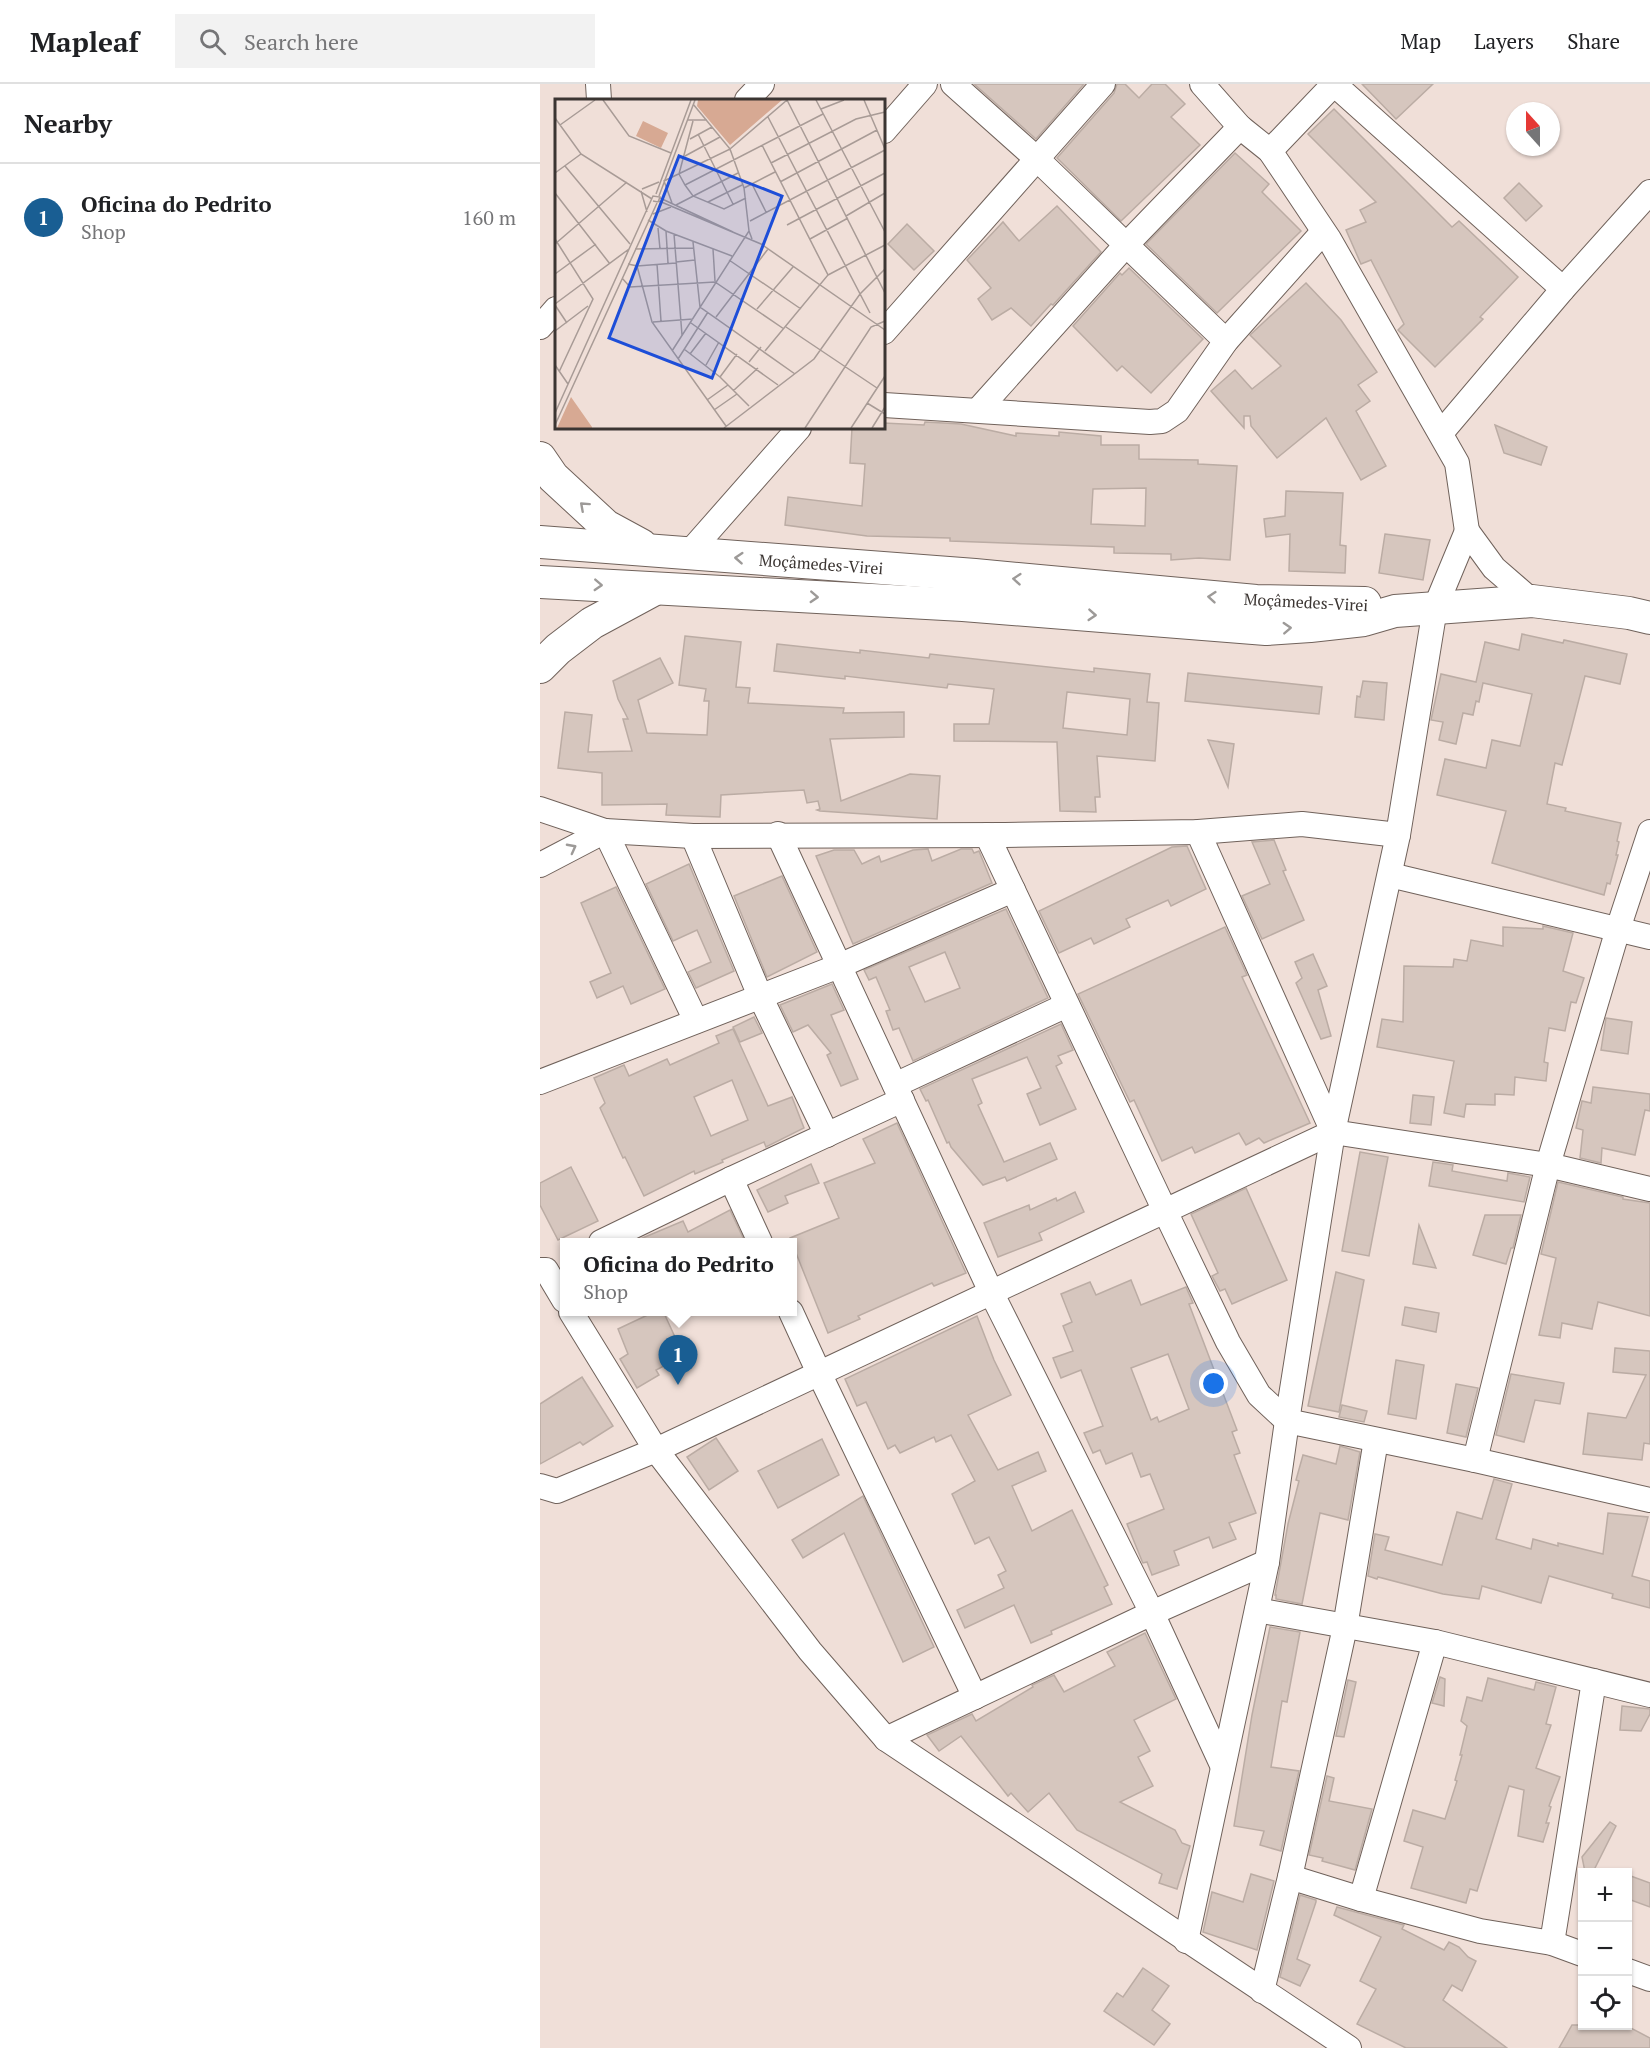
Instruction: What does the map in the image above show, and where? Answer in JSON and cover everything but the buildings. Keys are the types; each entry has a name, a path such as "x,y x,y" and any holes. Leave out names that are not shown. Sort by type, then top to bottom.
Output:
{"street":[{"path":"598,84 599,99"},
{"path":"748,99 762,84"},
{"path":"885,130 925,84"},
{"path":"953,84 1037,159 1226,341"},
{"path":"885,331 1103,84"},
{"path":"1202,84 1240,128 1270,151 1323,232 1457,463 1467,531 1494,568 1532,601"},
{"path":"1270,151 1334,84 1563,289"},
{"path":"978,410 1126,245 1240,128"},
{"path":"1441,433 1563,289 1650,192"},
{"path":"885,405 1162,421 1177,411 1226,341 1323,232"},
{"path":"540,327 555,310"},
{"path":"688,554 798,429"},
{"path":"540,459 553,477 606,526 650,550"},
{"path":"1186,1941 1267,1562 1333,1132 1398,835 1435,608 1467,531"},
{"name":"Moçâmedes-Virei","path":"540,542 975,575 1256,601 1363,603 1395,611"},
{"name":"Moçâmedes-Virei","path":"540,582 963,605 1266,629 1364,620 1395,611"},
{"path":"540,667 558,649 592,623 656,589"},
{"path":"1395,611 1532,601 1629,613 1650,618"},
{"path":"540,809 605,831 693,836 1198,832 1302,824 1398,835"},
{"path":"540,865 605,831"},
{"path":"605,831 696,1021"},
{"path":"1198,832 1333,1132"},
{"path":"1475,1460 1548,1165 1618,929 1650,832"},
{"path":"778,834 991,1292 1152,1613 1223,1767"},
{"path":"987,835 1228,1342 1259,1395 1287,1421 1475,1460 1650,1500"},
{"path":"693,836 760,996 827,1135"},
{"path":"1390,875 1650,937"},
{"path":"540,1082 839,966 1013,890"},
{"path":"609,1238 827,1135 898,1092 1068,1005"},
{"path":"540,1486 557,1491 656,1450 1333,1132 1548,1165 1650,1189"},
{"path":"731,1179 758,1238"},
{"path":"550,1267 560,1291"},
{"path":"574,1316 656,1450 810,1651 886,1739 1348,2048"},
{"path":"793,1316 975,1697"},
{"path":"1262,1991 1290,1877 1345,1627 1376,1440"},
{"path":"886,1739 1152,1613 1267,1562"},
{"path":"1257,1610 1436,1642 1650,1695"},
{"path":"1362,1899 1436,1642"},
{"path":"1552,1943 1594,1681"},
{"path":"1290,1877 1480,1931 1552,1943 1578,1953"},
{"path":"1632,1972 1650,1979"}],"place":[{"name":"Oficina do Pedrito","path":"678,1385"}]}
